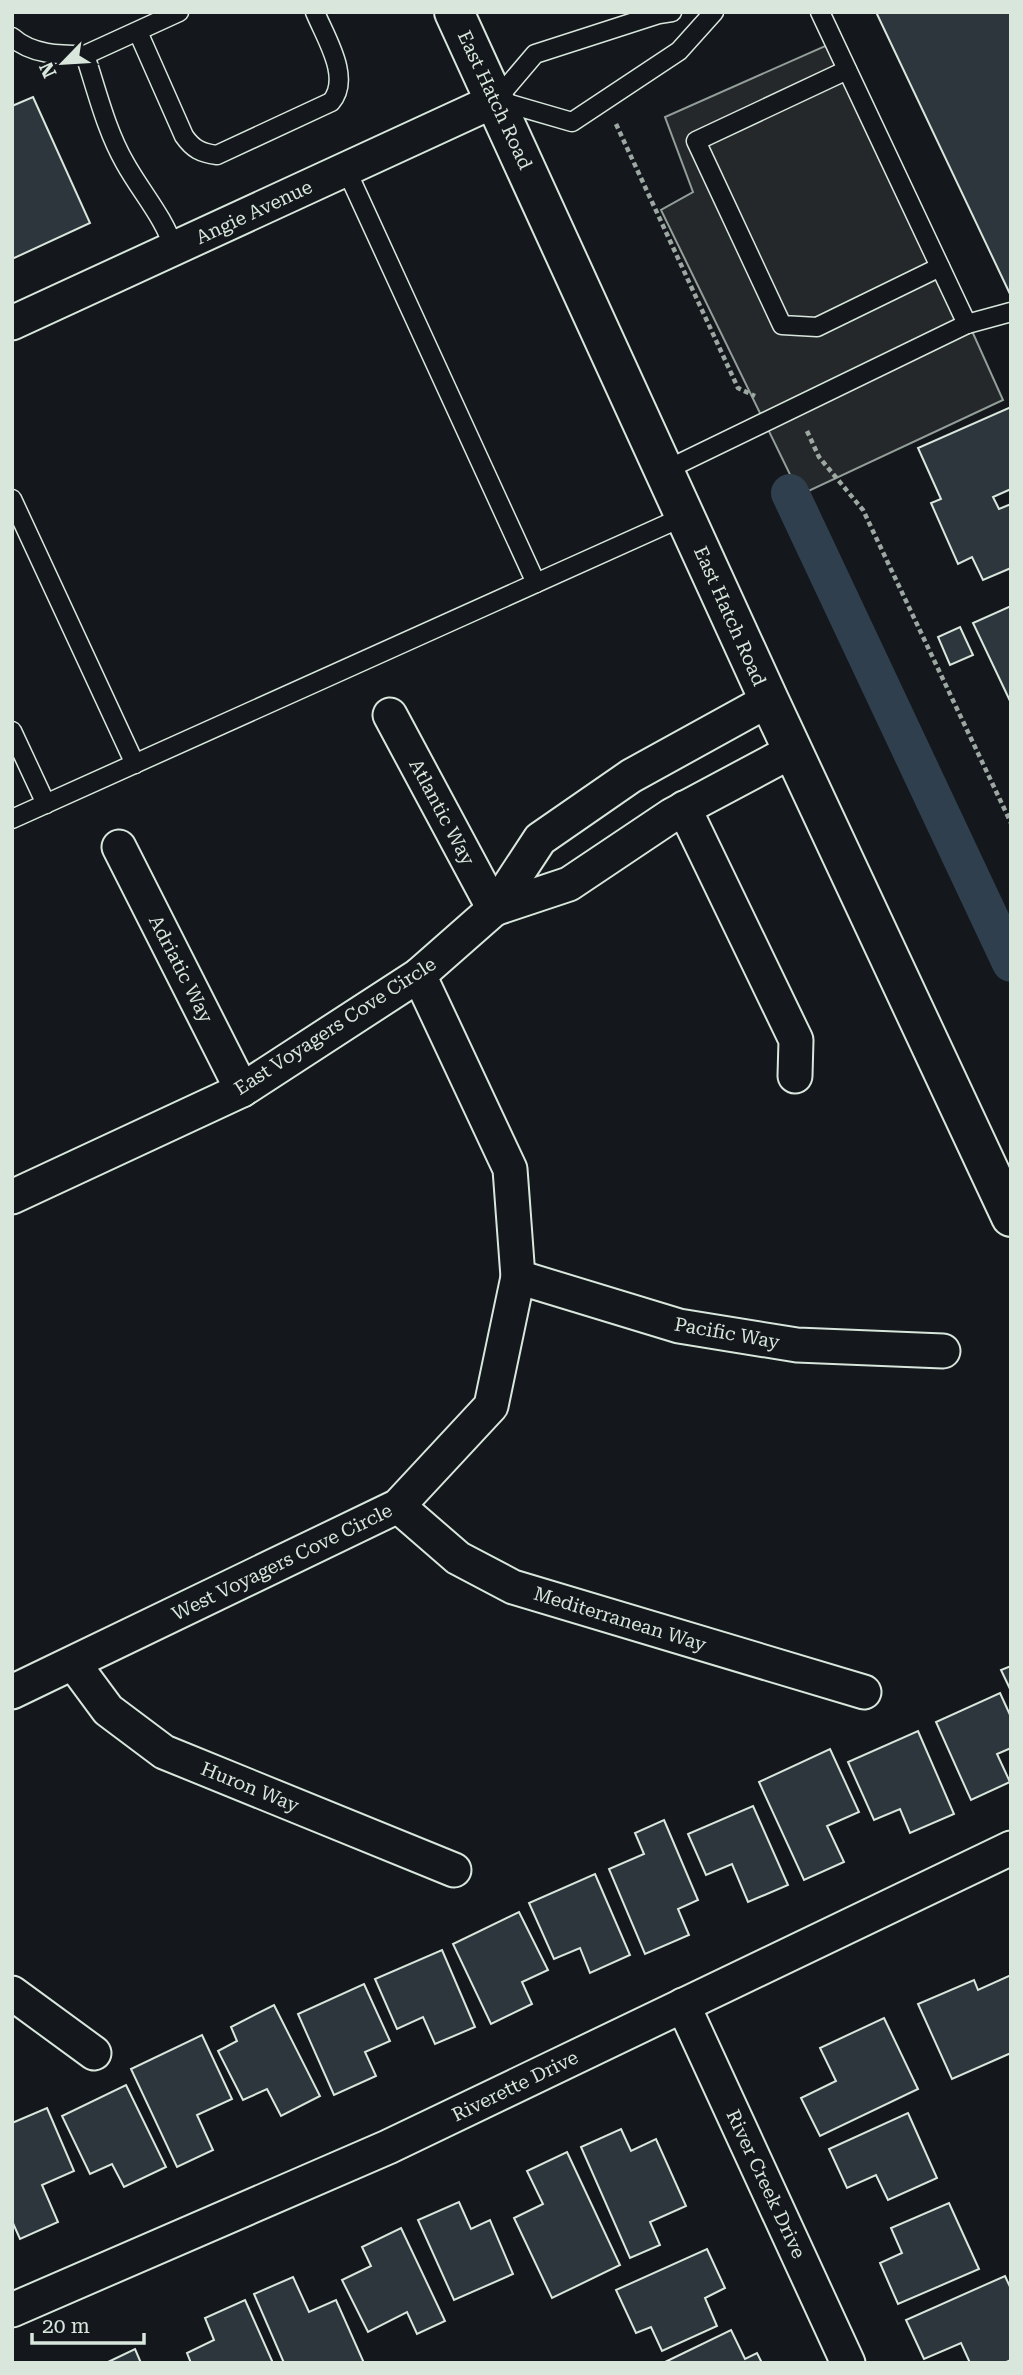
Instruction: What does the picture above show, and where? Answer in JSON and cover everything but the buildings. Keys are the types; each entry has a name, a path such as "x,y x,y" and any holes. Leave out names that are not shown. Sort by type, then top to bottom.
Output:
{"main road":[{"name":"East Hatch Road","path":"454,12 792,751 1011,1217"}],"street":[{"name":"Angie Avenue","path":"12,323 496,100"},
{"name":"East Voyagers Cove Circle","path":"12,1197 242,1090 419,975 495,909 540,839 631,776 769,700"},
{"name":"Atlantic Way","path":"390,715 495,909"},
{"name":"East Voyagers Cove Circle","path":"495,909 569,884 684,808 792,751"},
{"path":"684,808 796,1040 796,1076"},
{"name":"Adriatic Way","path":"119,847 242,1090"},
{"name":"West Voyagers Cove Circle","path":"12,1692 398,1506 491,1406 518,1277 510,1169 419,975"},
{"name":"Pacific Way","path":"518,1277 679,1326 797,1345 943,1351"},
{"name":"Mediterranean Way","path":"398,1506 458,1558 513,1587 864,1692"},
{"name":"Huron Way","path":"74,1664 108,1710 164,1752 454,1870"},
{"name":"Riverette Drive","path":"12,2310 388,2147 1011,1848"},
{"path":"12,1993 94,2053"},
{"name":"River Creek Drive","path":"683,2005 848,2363"}],"lane":[{"path":"12,37 20,44 56,55 85,55 179,12"},
{"path":"138,32 184,136 191,147 202,153 216,155 331,102 336,96 341,84 340,73 315,12"},
{"path":"672,12 535,54 496,100 572,122 679,51 714,12"},
{"path":"820,12 967,324"},
{"path":"85,55 110,132 125,163 168,230 174,249"},
{"path":"847,69 696,141 701,153 782,325 817,327 940,267"},
{"path":"346,169 536,583"},
{"path":"664,471 967,324 1011,312"},
{"path":"12,499 135,764"},
{"path":"12,819 685,516"},
{"path":"12,731 46,804"}],"shaded area":[{"path":"841,39 1003,400 800,495 661,210 693,192 665,117"}],"waterway":[{"path":"790,493 1011,963"}]}
